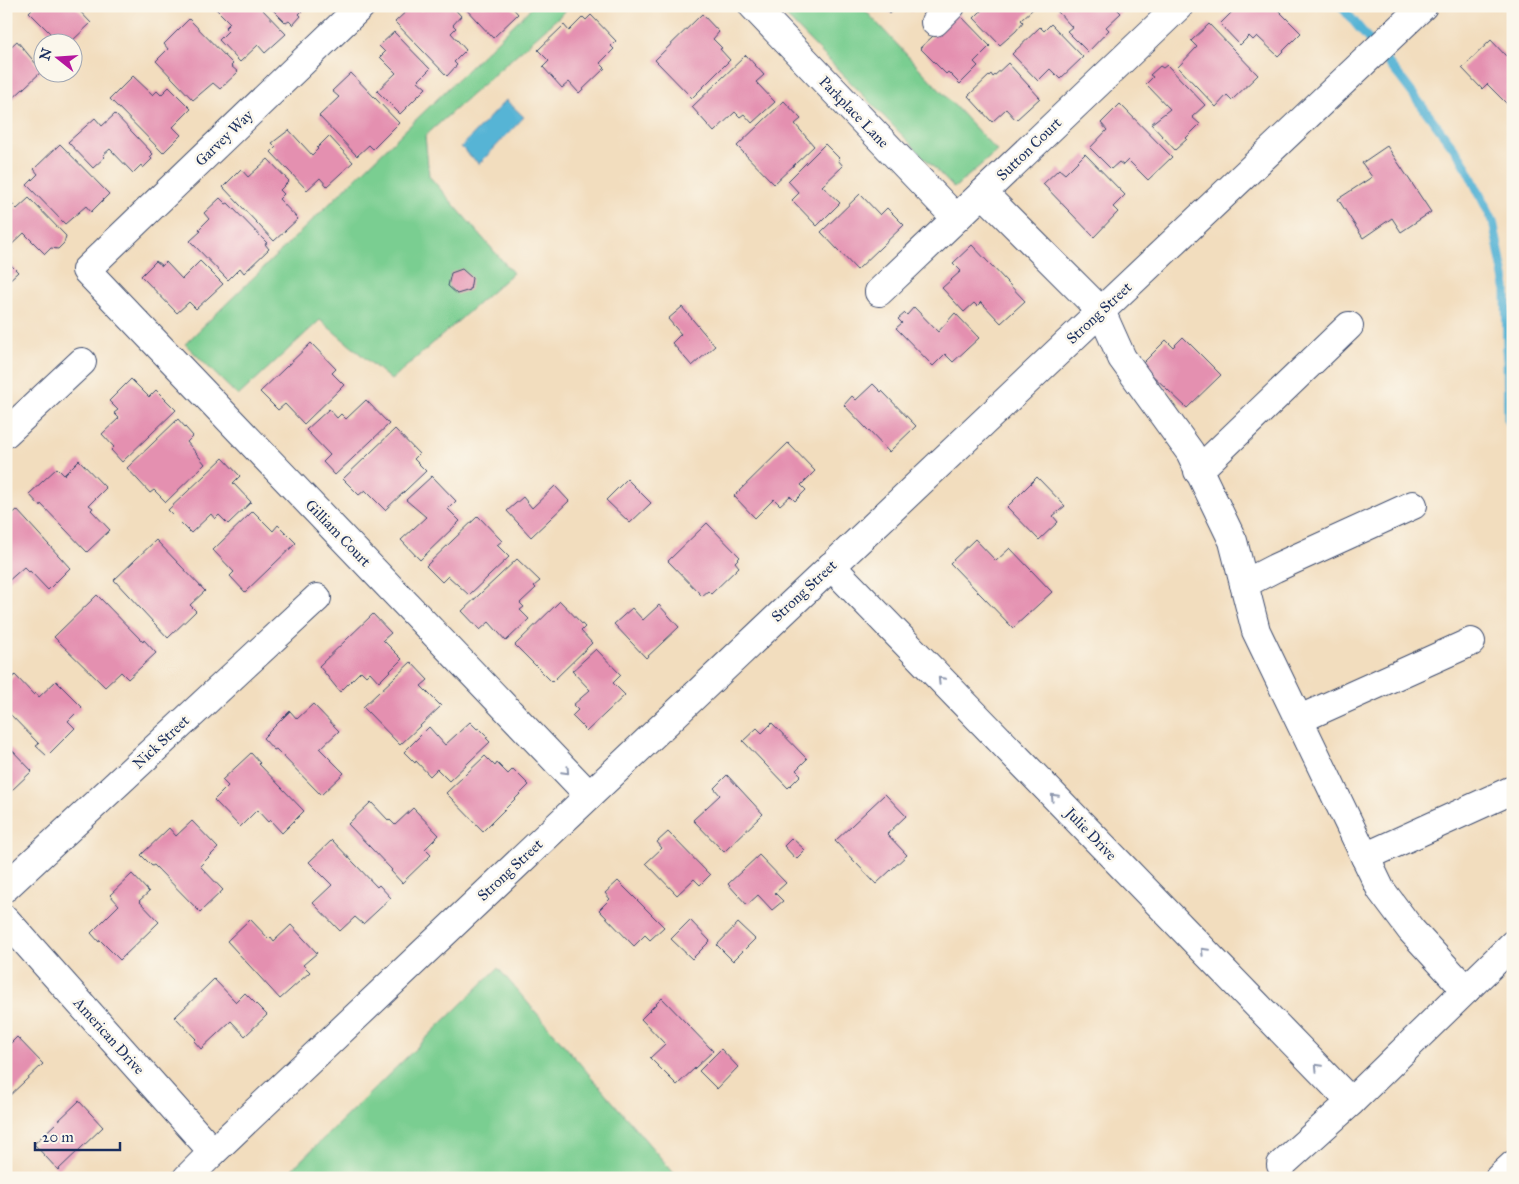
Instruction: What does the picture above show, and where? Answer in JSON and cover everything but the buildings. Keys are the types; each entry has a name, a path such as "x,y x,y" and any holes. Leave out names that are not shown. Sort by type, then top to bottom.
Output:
{"street":[{"name":"Garvey Way","path":"86,270 361,6"},
{"name":"Parkplace Lane","path":"753,6 956,218"},
{"name":"Strong Street","path":"187,1178 212,1152 1423,6"},
{"name":"Sutton Court","path":"879,292 1171,9"},
{"path":"983,193 1101,311 1122,358 1190,452 1232,542 1256,631 1381,890 1410,930 1466,990"},
{"name":"Gilliam Court","path":"86,270 589,795"},
{"path":"1198,471 1349,326"},
{"path":"6,433 82,362"},
{"path":"1244,584 1413,505"},
{"name":"Julie Drive","path":"831,566 1352,1102"},
{"name":"Nick Street","path":"6,887 317,598"},
{"path":"1300,719 1471,642"},
{"path":"1365,857 1510,790"},
{"name":"American Drive","path":"6,920 212,1152"},
{"path":"1281,1165 1352,1102 1513,944"},
{"path":"1499,1178 1513,1165"}],"green space":[{"path":"533,6 571,6 425,136 429,176 513,273 391,380 320,320 238,396 185,344"},
{"path":"776,6 861,6 997,151 954,188"},
{"path":"498,968 678,1178 283,1178"}],"water":[{"path":"506,100 524,117 479,164 461,147"}],"waterway":[{"path":"1341,6 1400,77 1462,159 1493,221 1506,287 1508,419 1513,430"}]}
